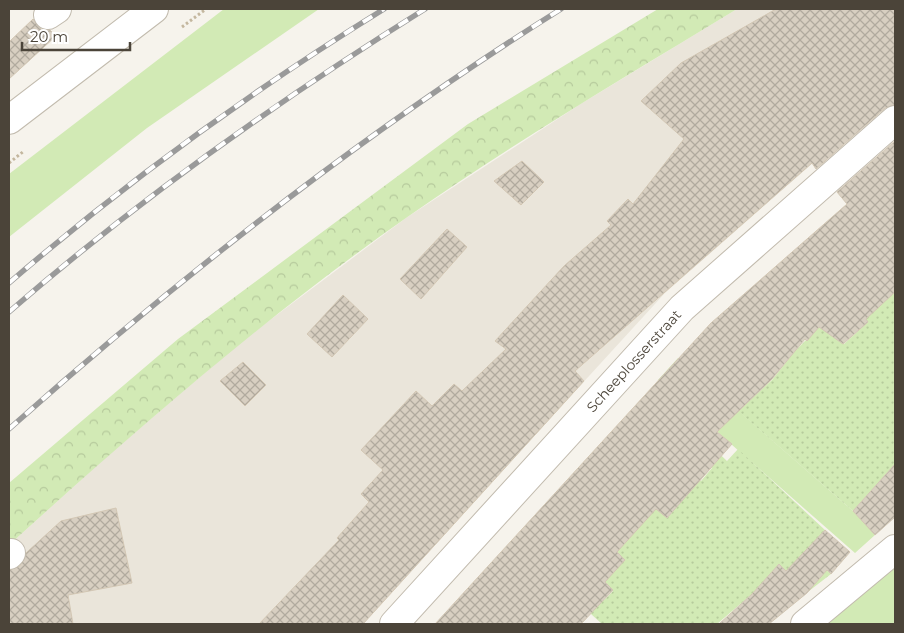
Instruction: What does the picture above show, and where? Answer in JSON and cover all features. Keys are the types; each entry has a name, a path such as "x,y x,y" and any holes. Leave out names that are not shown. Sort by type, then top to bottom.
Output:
{"street":[{"path":"9,120 154,9"},
{"name":"Scheeplosserstraat","path":"394,624 682,308 895,120"},
{"path":"804,624 895,549"}],"shaded area":[{"path":"737,9 895,9 895,91 665,293 362,624 9,624 9,545 112,452 242,341 406,218 579,105"}],"green space":[{"path":"224,9 319,9 147,128 9,237 9,174"},
{"path":"658,9 737,9 487,163 354,256 252,335 153,417 9,545 9,483 178,339 468,124"},
{"path":"832,281 882,303 895,292 895,464 853,511 738,411 772,380 795,351 819,327 844,344 868,322"},
{"path":"678,358 853,511 875,535 855,553 658,380"},
{"path":"699,434 727,461 738,449 825,530 806,552 831,574 809,591 779,565 752,594 717,624 602,624 548,575 604,600 613,591 605,582 616,552 656,508 667,518 676,508 690,470 701,481 712,468 676,435"},
{"path":"895,562 895,624 823,624"}],"building":[{"path":"776,9 895,9 895,105 885,108 816,169 812,163 575,371 584,381 363,624 259,624 339,540 337,538 369,502 361,494 383,470 361,450 416,391 432,406 454,384 462,391 506,349 495,341 564,266 611,225 607,221 628,199 633,204 684,139 641,101 681,63"},
{"path":"33,19 41,29 50,30 56,36 9,79 9,42"},
{"path":"895,141 895,292 866,319 868,322 843,344 819,327 807,341 805,339 772,379 717,432 732,444 667,518 656,509 617,552 625,560 605,582 613,590 581,624 435,624 711,323 847,204 837,192"},
{"path":"522,161 544,182 521,205 494,181"},
{"path":"447,229 467,247 421,299 400,279"},
{"path":"343,295 368,319 332,357 307,334"},
{"path":"243,362 266,385 245,406 220,381"},
{"path":"895,464 895,517 875,535 853,511"},
{"path":"116,508 132,583 68,595 73,624 9,624 9,570 20,566 26,553 61,521"},
{"path":"825,530 850,552 831,574 827,570 807,593 769,624 719,624 752,594 779,564 786,571"}],"railway":[{"path":"9,283 99,209 191,138 287,72 384,9"},
{"path":"9,312 108,230 211,152 263,115 425,9"},
{"path":"9,429 141,316 276,207 416,105 561,9"}]}
